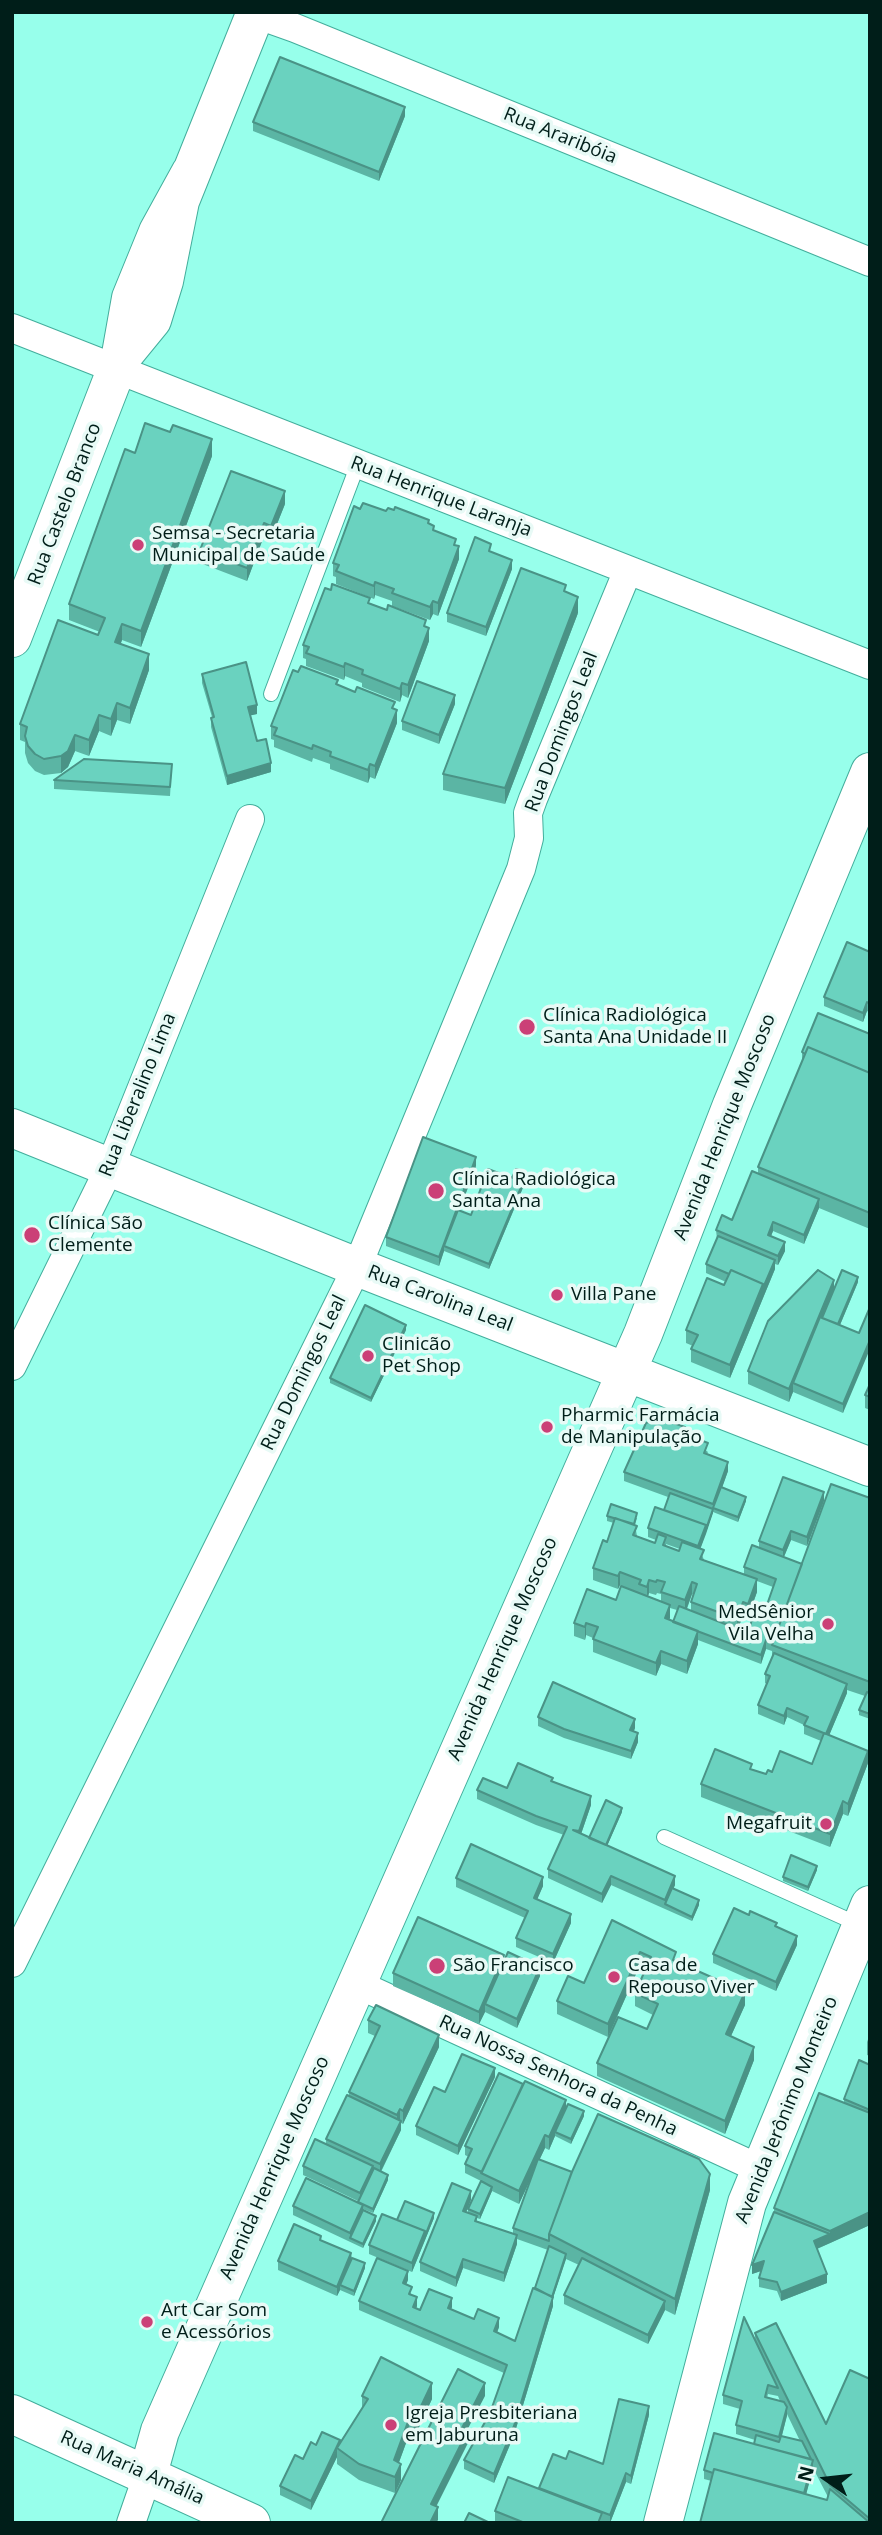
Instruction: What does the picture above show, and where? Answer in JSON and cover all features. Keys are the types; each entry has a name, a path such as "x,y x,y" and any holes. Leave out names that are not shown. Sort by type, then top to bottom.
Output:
{"main road":[{"name":"Rua Castelo Branco","path":"12,638 117,370 127,350 152,320 158,304 180,201 254,13"},
{"name":"Avenida Henrique Moscoso","path":"148,2474 160,2431 642,1334 732,1105 870,772"},
{"name":"Rua Carolina Leal","path":"12,1128 357,1267 870,1467"},
{"name":"Avenida Jerônimo Monteiro","path":"663,2523 736,2239 760,2169 866,1915"},
{"name":"Rua Maria Amália","path":"12,2414 251,2523"}],"street":[{"name":"Rua Araribóia","path":"254,13 870,262"},
{"name":"Rua Henrique Laranja","path":"12,328 870,665"},
{"name":"Rua Domingos Leal","path":"12,1963 357,1267 521,869 529,838 528,813 628,569"},
{"name":"Rua Liberalino Lima","path":"12,1366 110,1167 250,819"},
{"name":"Rua Nossa Senhora da Penha","path":"355,1983 760,2169"},
{"name":"Avenida Henrique Moscoso","path":"131,2523 148,2474"}],"lane":[{"path":"271,694 358,464"},
{"path":"664,1837 866,1915"}],"building":[{"path":"280,57 405,107 379,172 253,122"},
{"name":"Semsa - Secretaria Municipal de Saúde","path":"145,423 170,432 173,425 212,439 141,631 122,624 115,642 149,654 130,708 117,703 111,719 99,715 89,740 75,735 68,751 61,756 44,759 28,746 25,736 27,727 20,724 58,620 98,635 105,618 69,604 125,449 135,453"},
{"path":"231,471 285,491 271,526 264,523 247,568 200,550"},
{"path":"363,503 386,511 388,508 394,510 395,507 429,520 428,523 434,526 433,530 456,539 454,545 459,546 438,603 433,601 430,607 392,593 394,589 375,582 374,586 336,571 339,565 333,563 354,506 360,509"},
{"path":"475,537 491,544 489,551 512,560 486,627 447,613"},
{"path":"521,568 566,585 564,591 578,597 505,788 443,774"},
{"path":"332,584 370,598 368,603 387,610 388,605 426,620 424,626 429,628 408,685 402,683 400,689 362,674 363,670 345,663 344,667 306,653 309,647 303,645 325,588 331,590"},
{"path":"246,662 257,705 248,707 257,741 266,739 271,763 227,776 202,674"},
{"path":"301,666 338,680 336,684 355,692 357,687 395,702 392,708 397,710 375,766 370,764 368,770 330,756 331,752 313,745 312,749 274,735 277,728 271,726 293,670 298,672"},
{"path":"417,681 455,695 439,735 402,721"},
{"path":"84,759 172,764 170,787 54,780"},
{"path":"847,942 870,952 870,1004 867,1002 863,1013 824,997"},
{"path":"818,1013 870,1034 870,1073 808,1047 805,1054 802,1052"},
{"path":"808,1047 870,1073 870,1213 758,1167"},
{"name":"Clínica Radiológica Santa Ana","path":"423,1137 476,1157 439,1257 386,1237"},
{"path":"488,1169 512,1178 516,1169 527,1173 489,1264 444,1246 458,1210 471,1215"},
{"path":"752,1171 819,1199 804,1235 773,1222 768,1235 785,1242 778,1256 716,1230 722,1215 732,1220"},
{"path":"718,1236 775,1260 763,1288 763,1284 731,1270 729,1274 706,1264"},
{"path":"731,1270 763,1284 730,1365 691,1349 698,1335 686,1330 707,1278 724,1285"},
{"path":"818,1270 834,1280 789,1389 748,1371 768,1321"},
{"path":"842,1270 858,1277 838,1324 822,1318"},
{"name":"Clinicão Pet Shop","path":"365,1305 406,1325 371,1398 330,1378"},
{"path":"870,1307 870,1340 843,1404 793,1383 820,1317 859,1333"},
{"path":"870,1384 870,1397 865,1395"},
{"path":"659,1418 685,1427 682,1433 708,1443 704,1453 728,1462 713,1504 624,1472 646,1423"},
{"path":"783,1477 824,1492 807,1537 791,1531 783,1550 759,1541"},
{"name":"MedSênior Vila Velha","path":"831,1484 870,1498 870,1682 772,1645"},
{"path":"721,1487 746,1497 738,1517 713,1508"},
{"path":"670,1493 713,1509 706,1529 706,1525 664,1510"},
{"path":"611,1504 637,1513 634,1524 607,1516"},
{"path":"655,1507 706,1525 698,1546 648,1528"},
{"path":"615,1518 637,1526 633,1535 655,1543 658,1534 666,1537 663,1545 679,1551 682,1542 704,1550 700,1559 757,1579 748,1604 743,1602 737,1619 691,1602 697,1584 692,1582 685,1600 661,1592 665,1582 649,1580 647,1587 639,1584 641,1580 620,1572 618,1576 593,1568 603,1540 607,1542"},
{"path":"752,1545 802,1564 773,1642 766,1640 761,1655 673,1622 679,1606 748,1633 753,1616 762,1619 776,1579 744,1567"},
{"path":"621,1586 670,1605 665,1618 698,1631 687,1661 661,1651 656,1663 593,1639 598,1627 586,1623 585,1627 574,1623 587,1589 616,1600"},
{"path":"774,1653 847,1684 826,1734 804,1725 808,1717 787,1708 784,1716 758,1705 770,1676 765,1674"},
{"path":"553,1682 635,1719 630,1730 638,1733 631,1751 564,1729 538,1717"},
{"path":"867,1692 870,1693 870,1714 859,1710"},
{"path":"824,1733 868,1751 848,1804 843,1801 830,1834 701,1784 715,1749 752,1764 750,1769 766,1774 768,1770 772,1772 780,1751 812,1764"},
{"path":"518,1763 553,1778 551,1781 591,1796 579,1831 573,1830 675,1876 665,1900 611,1876 602,1894 548,1869 567,1827 477,1790 483,1778 507,1788"},
{"path":"606,1800 622,1808 606,1845 589,1838"},
{"path":"471,1844 543,1877 534,1898 571,1914 553,1954 516,1938 528,1911 456,1878"},
{"path":"791,1855 817,1866 808,1887 783,1877"},
{"path":"672,1888 699,1900 692,1917 665,1904"},
{"path":"734,1908 749,1915 750,1911 777,1923 775,1926 797,1936 776,1982 713,1954"},
{"path":"418,1917 504,1955 479,2012 393,1973"},
{"path":"612,1920 676,1952 673,1960 745,1992 726,2034 754,2047 725,2121 597,2063 618,2017 647,2029 658,2004 635,1993 651,1957 640,1952 608,2024 557,2001 568,1976 584,1983"},
{"path":"508,1952 540,1967 517,2019 485,2004"},
{"path":"376,2005 439,2035 403,2111 400,2109 397,2115 349,2092 380,2026 368,2020"},
{"path":"462,2054 495,2068 458,2146 416,2126 434,2087 445,2092"},
{"path":"859,2060 870,2065 870,2110 844,2099"},
{"path":"499,2073 523,2084 482,2172 465,2164 472,2149 465,2146"},
{"path":"525,2081 566,2100 549,2137 545,2135 519,2191 481,2173"},
{"path":"819,2093 870,2113 870,2212 830,2231 774,2208"},
{"path":"347,2095 401,2121 380,2164 326,2139"},
{"path":"568,2104 584,2111 571,2139 555,2132"},
{"path":"598,2114 699,2159 710,2174 675,2299 549,2234 571,2174"},
{"path":"315,2139 373,2166 360,2193 303,2166"},
{"path":"538,2159 572,2172 549,2234 549,2241 513,2228"},
{"path":"374,2168 388,2175 373,2209 358,2202"},
{"path":"306,2178 363,2205 350,2233 293,2206"},
{"path":"481,2181 492,2187 480,2214 468,2209"},
{"path":"452,2183 471,2191 463,2211 477,2216 475,2221 517,2235 504,2273 463,2259 456,2278 420,2262"},
{"path":"405,2201 434,2213 425,2236 425,2231 397,2220"},
{"path":"363,2210 376,2216 363,2244 350,2238"},
{"path":"774,2212 830,2234 814,2241 827,2274 781,2292 777,2282 759,2278 764,2261 752,2265"},
{"path":"382,2214 425,2231 412,2263 369,2245"},
{"path":"294,2224 321,2236 320,2240 351,2253 337,2287 278,2261"},
{"path":"549,2246 566,2254 552,2297 535,2288"},
{"path":"352,2258 365,2263 354,2291 340,2285"},
{"path":"377,2258 408,2271 403,2283 412,2287 409,2294 417,2297 413,2307 420,2310 429,2289 452,2298 448,2308 474,2319 478,2309 499,2318 494,2331 515,2341 533,2288 553,2297 514,2426 494,2474 464,2460 490,2413 507,2365 359,2301"},
{"path":"582,2258 665,2301 648,2335 564,2295"},
{"path":"744,2317 778,2388 768,2385 765,2397 784,2402 787,2407 779,2437 736,2425 742,2401 723,2395"},
{"path":"776,2323 826,2424 850,2370 870,2379 870,2519 830,2485 755,2333"},
{"name":"Igreja Presbiteriana em Jaburuna","path":"381,2357 432,2383 414,2421 409,2419 394,2460 401,2464 395,2477 359,2464 337,2448 368,2399 362,2396"},
{"path":"458,2369 485,2383 462,2428 468,2430 431,2504 438,2507 430,2523 381,2523"},
{"path":"619,2399 649,2406 631,2476 626,2473 610,2515 539,2488 553,2454 566,2459 569,2451 603,2464"},
{"path":"322,2432 340,2440 311,2501 280,2486 295,2455 303,2459 311,2442 316,2445"},
{"path":"714,2433 813,2460 804,2493 714,2469 713,2473 704,2470"},
{"path":"756,2435 779,2442 781,2436 802,2441 811,2459 754,2444"},
{"path":"714,2469 827,2500 830,2489 870,2523 700,2523"},
{"path":"508,2477 602,2513 598,2523 525,2523 495,2511"},
{"path":"469,2513 490,2523 464,2523"}],"place":[{"name":"Semsa - Secretaria Municipal de Saúde","path":"138,545"},
{"name":"Clínica Radiológica Santa Ana Unidade II","path":"527,1027"},
{"name":"Clínica Radiológica Santa Ana","path":"436,1191"},
{"name":"Clínica São Clemente","path":"32,1235"},
{"name":"Villa Pane","path":"557,1295"},
{"name":"Clinicão Pet Shop","path":"368,1356"},
{"name":"Pharmic Farmácia de Manipulação","path":"547,1427"},
{"name":"MedSênior Vila Velha","path":"828,1624"},
{"name":"Megafruit","path":"826,1824"},
{"name":"São Francisco","path":"437,1966"},
{"name":"Casa de Repouso Viver","path":"614,1977"},
{"name":"Art Car Som e Acessórios","path":"147,2322"},
{"name":"Igreja Presbiteriana em Jaburuna","path":"391,2425"}]}
